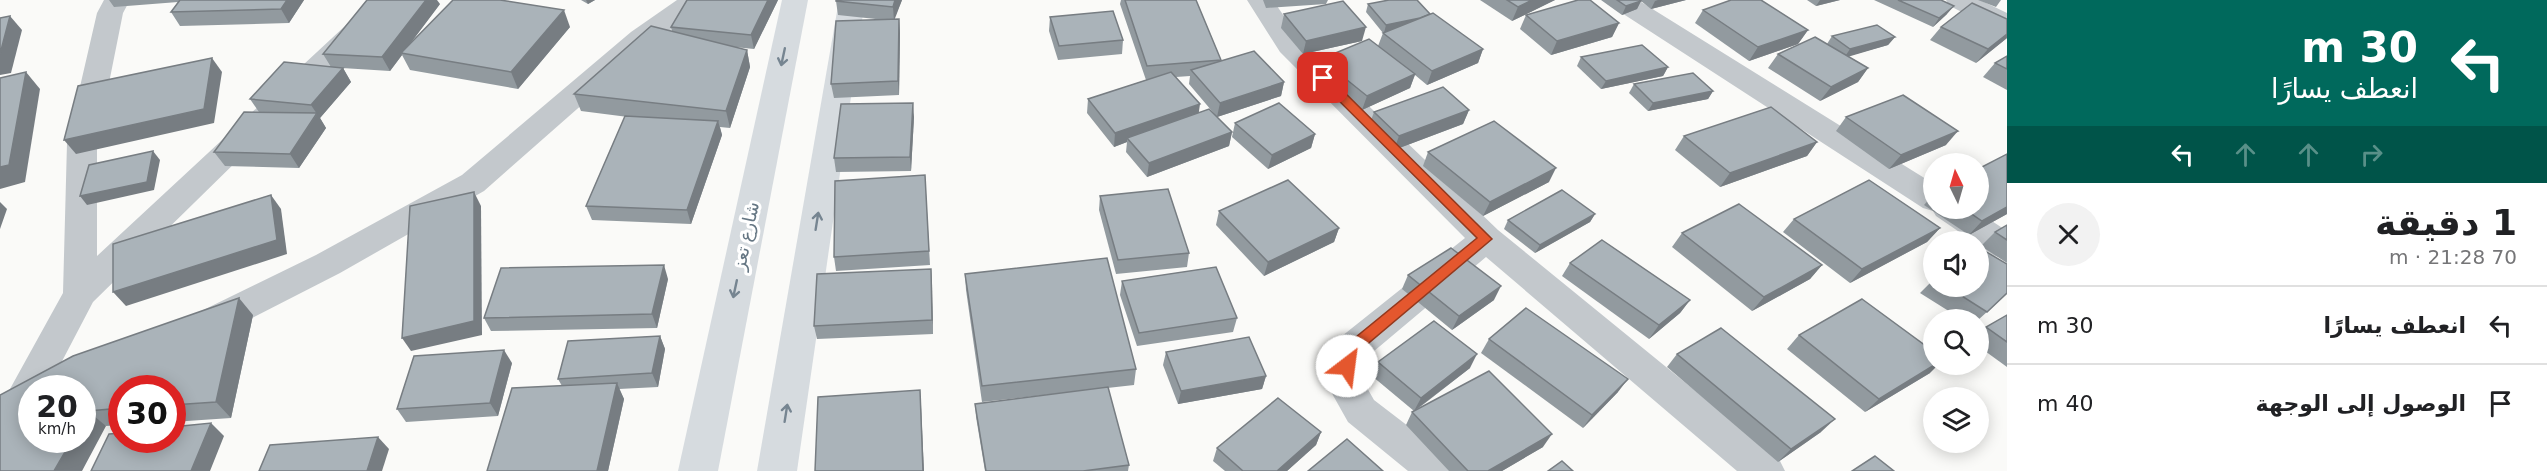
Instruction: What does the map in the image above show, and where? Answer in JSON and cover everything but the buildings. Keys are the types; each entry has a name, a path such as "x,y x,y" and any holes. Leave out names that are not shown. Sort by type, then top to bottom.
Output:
{"main road":[{"name":"شارع تعز","path":"698,471 795,0"},
{"path":"777,471 852,0"}],"street":[{"path":"80,293 82,143 110,13 117,0"},
{"path":"14,423 80,293 388,0"},
{"path":"182,337 328,264 473,183 641,38 694,0"},
{"path":"1260,0 1290,46 1486,239 1765,471"},
{"path":"1620,0 1923,193"},
{"path":"1959,0 2007,24"},
{"path":"1964,219 2007,247"},
{"path":"1437,471 1360,411 1343,381 1350,350 1486,239"}],"route":[{"path":"1323,78 1486,239 1350,350 1347,366"}]}
